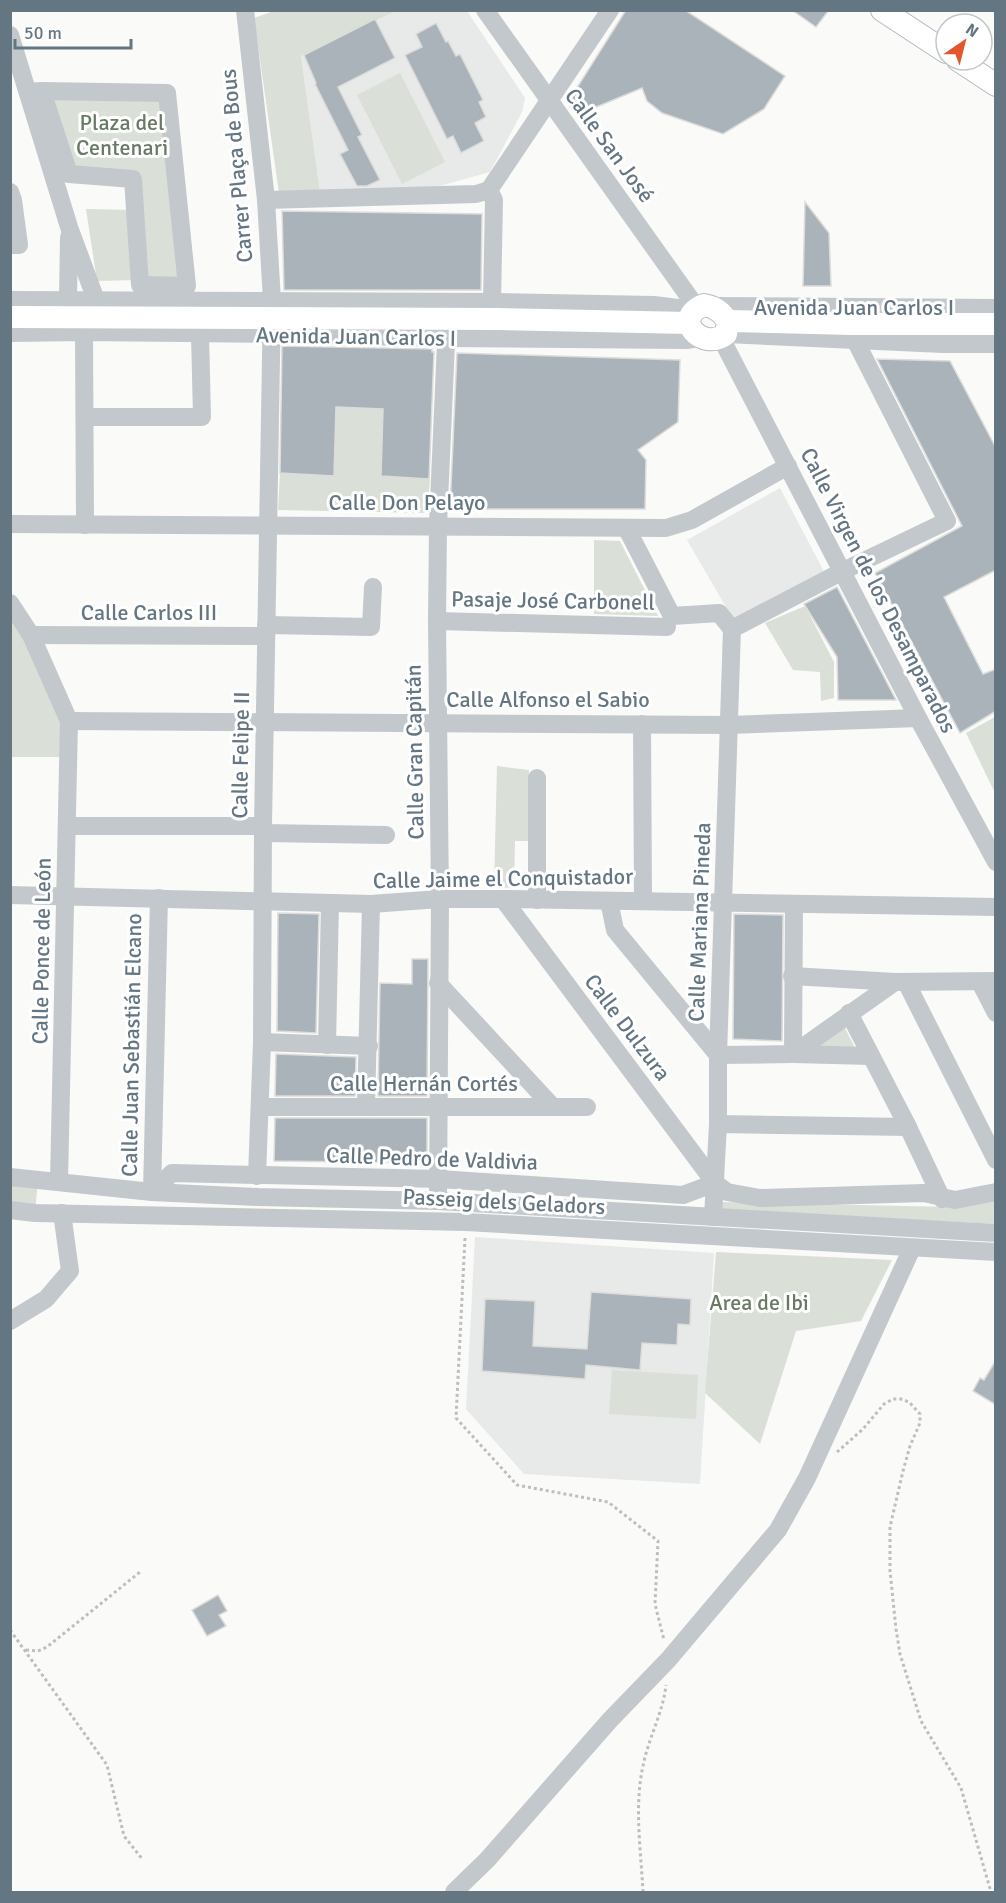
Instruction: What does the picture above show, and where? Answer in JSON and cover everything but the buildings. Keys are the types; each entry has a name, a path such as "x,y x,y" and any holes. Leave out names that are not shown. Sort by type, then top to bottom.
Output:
{"main road":[{"path":"882,10 934,44"},
{"path":"977,72 996,84"},
{"name":"Avenida Juan Carlos I","path":"10,317 271,317 446,329 708,322 854,332 996,324"}],"street":[{"name":"Carrer Plaça de Bous","path":"245,10 266,200 271,317"},
{"name":"Calle San José","path":"485,10 548,102 708,322"},
{"path":"266,200 476,194 489,190 610,10"},
{"path":"10,35 69,174 133,179 140,285 187,286 167,93 35,92"},
{"path":"35,92 69,226 88,316 85,525"},
{"path":"489,190 494,200 492,302"},
{"path":"10,192 19,245 10,245"},
{"path":"68,299 69,226"},
{"name":"Avenida Juan Carlos I","path":"10,300 68,299 88,316"},
{"name":"Avenida Juan Carlos I","path":"10,333 88,316 200,334 271,317 492,302 654,305 708,322 996,308"},
{"name":"Calle Felipe II","path":"257,1176 262,1042 271,317"},
{"name":"Calle Virgen de los Desamparados","path":"708,322 788,466 918,718 996,862"},
{"name":"Calle Gran Capitán","path":"438,1201 440,1179 438,983 440,899 437,621 438,525 446,329"},
{"path":"619,528 672,616 719,613 732,628 947,521 854,332"},
{"name":"Avenida Juan Carlos I","path":"854,332 996,344"},
{"path":"85,417 202,417 200,334"},
{"name":"Calle Don Pelayo","path":"10,524 666,528 692,520 788,466"},
{"name":"Pasaje José Carbonell","path":"437,621 667,627 620,541 619,528"},
{"name":"Calle Carlos III","path":"31,635 371,627 373,587"},
{"path":"10,603 31,635 69,721"},
{"name":"Calle Mariana Pineda","path":"713,1217 718,1124 718,1055 732,628"},
{"name":"Calle Alfonso el Sabio","path":"69,721 729,724 918,718"},
{"name":"Calle Ponce de León","path":"59,1182 69,721"},
{"path":"642,724 643,901"},
{"path":"537,778 537,900"},
{"path":"68,826 263,829 386,835"},
{"name":"Calle Jaime el Conquistador","path":"10,895 371,904 440,899 503,899 996,907"},
{"name":"Calle Juan Sebastián Elcano","path":"152,1192 159,898"},
{"name":"Calle Dulzura","path":"503,899 715,1183"},
{"path":"609,901 615,930 718,1055 872,1056"},
{"path":"327,1045 330,903"},
{"path":"366,1107 371,904"},
{"path":"793,1054 794,904"},
{"path":"792,976 901,982 988,982 996,1013"},
{"path":"793,1054 849,1013 901,982"},
{"path":"901,982 996,1160"},
{"path":"438,983 553,1107"},
{"path":"849,1013 942,1198"},
{"path":"262,1042 369,1046"},
{"name":"Calle Hernán Cortés","path":"260,1107 587,1107"},
{"path":"718,1124 908,1127"},
{"name":"Calle Pedro de Valdivia","path":"152,1192 172,1173 440,1179 683,1195 715,1183"},
{"path":"10,1177 152,1192 438,1201 996,1233"},
{"path":"10,1321 46,1299 70,1271 62,1213 50,1207 46,1199 48,1190 59,1182"},
{"path":"715,1183 727,1192 760,1198 924,1193 955,1200 996,1192"},
{"name":"Passeig dels Geladors","path":"10,1210 466,1222 996,1252"},
{"path":"454,1893 487,1860 610,1720 668,1660 778,1530 815,1461 912,1248"}],"path":[{"path":"466,1222 456,1418 517,1485 608,1502 658,1541 655,1604 668,1660 665,1697 642,1766 639,1810 643,1893"},
{"path":"815,1461 828,1458 848,1444 884,1404 892,1399 909,1402 920,1414 921,1424 910,1446 890,1527 890,1571 900,1654 921,1721 961,1788 991,1893"},
{"path":"26,1650 38,1651 47,1647 140,1572"},
{"path":"10,1630 106,1765 124,1836 143,1860"}],"shaded area":[{"path":"396,11 467,11 525,98 522,112 490,172 422,191 320,192 301,56"},
{"path":"780,488 828,579 737,626 687,540"},
{"path":"475,1237 714,1253 700,1484 524,1474 466,1409"}],"green space":[{"path":"277,10 396,11 301,56 320,192 279,193 254,18"},
{"path":"400,73 445,162 402,184 357,95"},
{"name":"Plaza del Centenari","path":"47,91 167,97 187,286 144,285 135,176 70,171"},
{"path":"86,209 135,210 137,280 97,281"},
{"path":"336,407 383,409 381,476 430,479 427,513 278,510 280,473 334,476"},
{"path":"594,540 620,541 658,616 594,614"},
{"path":"10,602 69,721 69,757 11,757"},
{"path":"805,606 834,662 834,698 821,701 820,672 793,670 765,623"},
{"path":"995,717 995,793 966,733"},
{"path":"497,766 529,770 528,841 515,841 514,888 494,887"},
{"path":"844,1026 856,1050 813,1050"},
{"path":"11,1177 38,1180 35,1213 11,1210"},
{"path":"995,1198 995,1224 718,1210 720,1202 953,1207"},
{"name":"Area de Ibi","path":"716,1252 892,1260 861,1321 796,1331 760,1444 705,1393"},
{"path":"612,1370 698,1375 696,1419 609,1414"}]}
